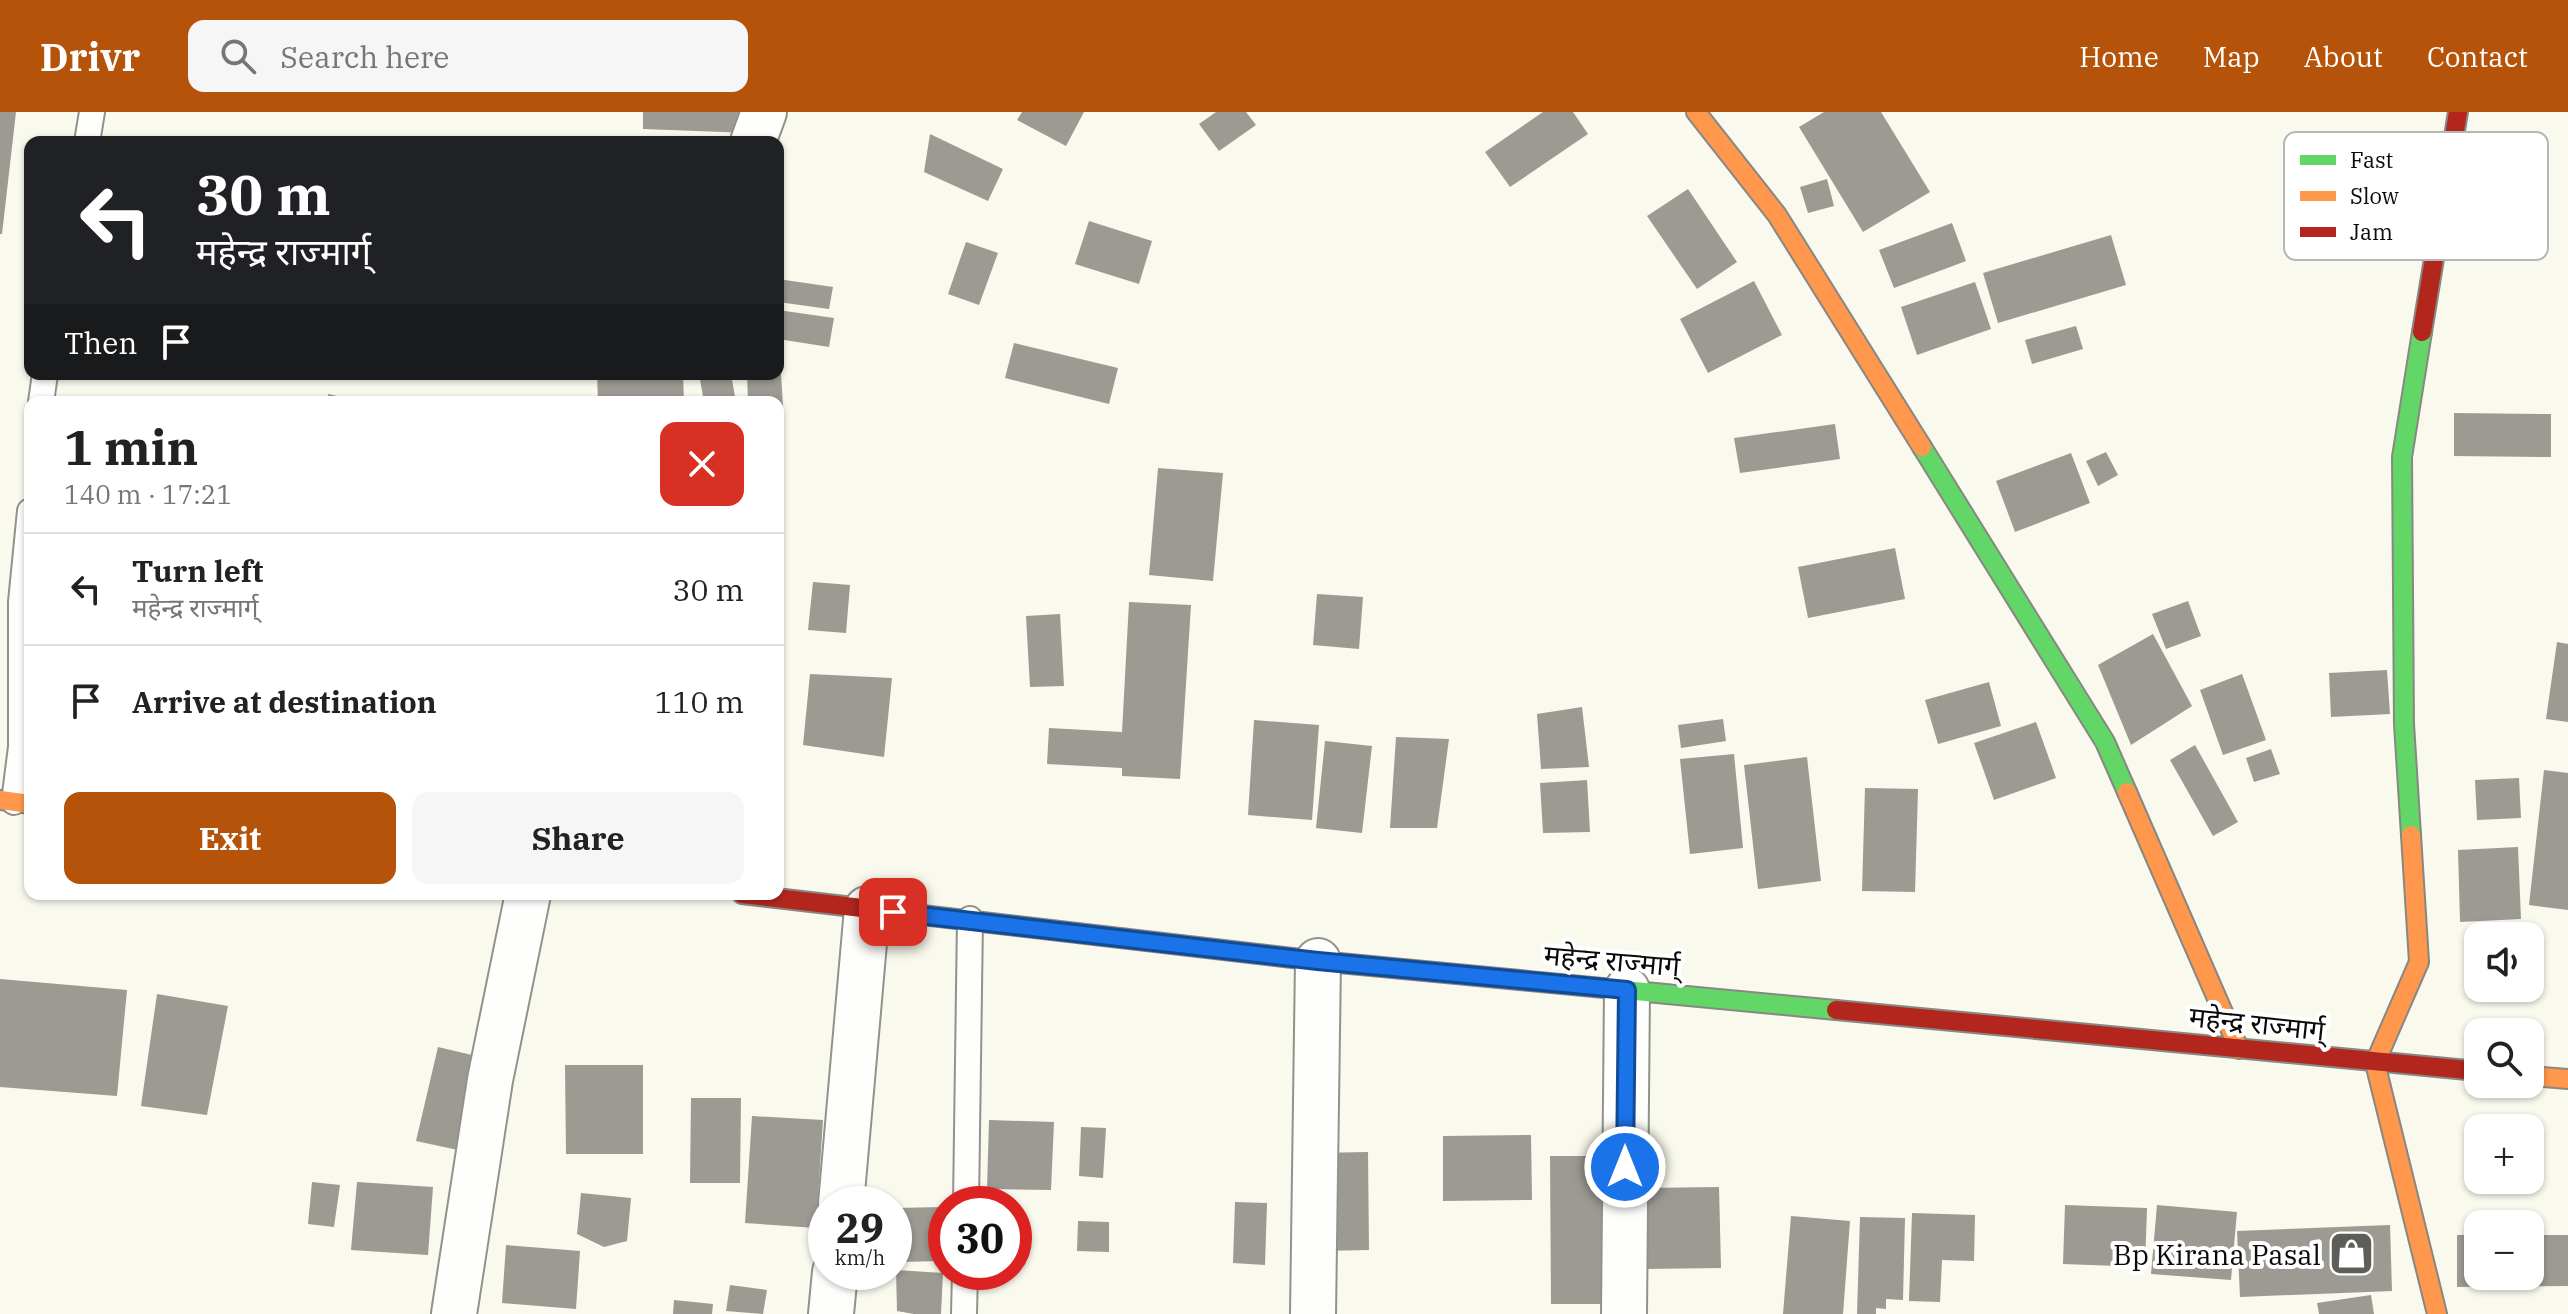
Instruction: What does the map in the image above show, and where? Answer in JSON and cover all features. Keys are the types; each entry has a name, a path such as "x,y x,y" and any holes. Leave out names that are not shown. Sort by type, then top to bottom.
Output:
{"main road":[{"path":"1696,112 1777,215 2105,742 2239,1049"},
{"path":"2455,132 2458,112"},
{"path":"2434,260 2402,457 2404,724 2419,962 2375,1063 2437,1314"},
{"name":"महेन्द्र राज्मार्ग्","path":"784,899 1318,961 2464,1070"},
{"path":"2544,1077 2568,1079"}],"street":[{"path":"755,136 764,112"},
{"path":"454,1314 490,1080 527,900"},
{"path":"843,1186 867,909"},
{"path":"1313,1314 1318,961"},
{"path":"1624,1314 1627,990"},
{"path":"831,1314 833,1290"}],"lane":[{"path":"88,136 92,112"},
{"path":"15,802 21,747 21,602 24,572"},
{"path":"966,1186 970,919"},
{"path":"964,1314 965,1290"}],"building":[{"path":"0,112 16,112 2,234 0,234"},
{"path":"643,112 749,112 748,133 643,129"},
{"path":"1022,112 1084,112 1066,146 1017,120"},
{"path":"1216,112 1246,112 1256,125 1219,151 1199,124"},
{"path":"1543,112 1573,112 1588,134 1510,187 1485,152"},
{"path":"1824,112 1881,112 1930,192 1863,232 1799,127"},
{"path":"930,134 1003,169 988,201 924,172"},
{"path":"1827,179 1834,206 1808,213 1800,187"},
{"path":"1688,189 1737,262 1697,289 1647,216"},
{"path":"1089,221 1152,241 1139,284 1075,264"},
{"path":"1952,223 1966,261 1894,288 1879,250"},
{"path":"2111,235 2126,285 1998,323 1983,273"},
{"path":"966,242 998,253 979,305 948,294"},
{"path":"784,280 833,287 829,309 784,303"},
{"path":"1754,281 1782,335 1708,373 1680,319"},
{"path":"1975,282 1991,329 1917,355 1901,307"},
{"path":"784,311 834,318 829,347 784,340"},
{"path":"2076,326 2083,349 2032,364 2025,340"},
{"path":"1014,343 1118,368 1109,404 1005,378"},
{"path":"597,380 683,380 684,396 598,396"},
{"path":"700,380 732,380 735,396 703,396"},
{"path":"747,380 781,380 782,396 748,396"},
{"path":"2454,413 2551,414 2551,457 2454,456"},
{"path":"1835,424 1840,459 1740,473 1734,438"},
{"path":"2106,452 2118,475 2098,486 2086,461"},
{"path":"2071,453 2090,503 2015,532 1996,481"},
{"path":"1158,468 1223,473 1213,581 1149,575"},
{"path":"1895,548 1905,599 1808,618 1798,567"},
{"path":"813,582 850,585 846,633 808,630"},
{"path":"1317,594 1363,597 1359,649 1313,645"},
{"path":"2188,601 2201,636 2166,649 2152,614"},
{"path":"1129,602 1191,605 1180,779 1122,776 1122,768 1047,764 1049,728 1122,732"},
{"path":"1060,614 1064,686 1030,687 1026,616"},
{"path":"2153,634 2192,706 2131,745 2098,665"},
{"path":"2557,642 2568,644 2568,722 2546,719"},
{"path":"2387,670 2390,714 2331,717 2329,673"},
{"path":"810,674 892,678 884,757 803,745"},
{"path":"2242,674 2266,740 2223,755 2200,690"},
{"path":"1989,682 2001,726 1938,744 1925,700"},
{"path":"1582,707 1589,767 1541,769 1537,714"},
{"path":"1723,719 1726,741 1681,748 1678,725"},
{"path":"1254,720 1319,725 1312,820 1248,815"},
{"path":"2036,722 2056,778 1994,800 1974,743"},
{"path":"1396,737 1449,739 1437,828 1390,828"},
{"path":"1325,741 1372,746 1362,833 1316,828"},
{"path":"2195,745 2238,822 2213,836 2170,760"},
{"path":"2271,749 2280,774 2254,782 2246,758"},
{"path":"1734,754 1743,848 1690,854 1680,759"},
{"path":"1807,757 1821,881 1758,889 1744,765"},
{"path":"2544,770 2568,773 2568,910 2529,905"},
{"path":"2519,778 2521,818 2477,820 2475,780"},
{"path":"1587,780 1590,832 1543,833 1540,783"},
{"path":"1865,788 1918,789 1915,892 1862,891"},
{"path":"2518,847 2521,919 2460,922 2458,850"},
{"path":"0,979 127,990 117,1096 0,1087"},
{"path":"157,994 228,1006 207,1115 141,1106"},
{"path":"438,1047 489,1059 467,1152 416,1141"},
{"path":"565,1065 643,1065 643,1154 566,1154"},
{"path":"691,1098 741,1098 740,1183 690,1183"},
{"path":"752,1116 823,1120 819,1186 808,1186 808,1227 745,1223"},
{"path":"989,1120 1054,1122 1051,1190 1032,1190 1032,1186 987,1186"},
{"path":"1081,1127 1106,1128 1103,1178 1079,1176"},
{"path":"1531,1135 1532,1200 1443,1201 1443,1136"},
{"path":"1368,1152 1369,1250 1318,1251 1317,1153"},
{"path":"1550,1156 1616,1156 1617,1304 1551,1304"},
{"path":"312,1182 340,1185 334,1227 308,1224"},
{"path":"357,1182 433,1187 428,1255 351,1250"},
{"path":"1719,1187 1721,1268 1646,1269 1644,1188"},
{"path":"581,1193 631,1198 627,1241 604,1247 577,1234"},
{"path":"1235,1202 1267,1203 1265,1265 1233,1263"},
{"path":"2065,1205 2147,1208 2145,1267 2063,1264"},
{"path":"2157,1205 2237,1212 2231,1280 2151,1274"},
{"path":"928,1207 928,1261 912,1262 912,1208"},
{"path":"1912,1213 1975,1215 1974,1261 1942,1260 1940,1302 1909,1301"},
{"path":"1791,1216 1850,1221 1843,1314 1783,1314"},
{"path":"1860,1217 1905,1218 1903,1300 1886,1299 1886,1309 1876,1308 1876,1314 1857,1314"},
{"path":"1078,1221 1109,1222 1109,1252 1077,1251"},
{"path":"2390,1225 2392,1291 2240,1297 2237,1231"},
{"path":"2457,1235 2464,1235 2464,1287 2457,1287"},
{"path":"2544,1235 2568,1235 2568,1286 2544,1286"},
{"path":"506,1245 580,1251 576,1309 502,1303"},
{"path":"912,1271 928,1272 928,1290 942,1290 941,1314 897,1311 896,1290 912,1290"},
{"path":"730,1285 767,1290 763,1314 726,1311"},
{"path":"2371,1295 2374,1314 2319,1314 2317,1303"},
{"path":"674,1300 713,1304 712,1314 673,1314"}],"traffic: fast":[{"path":"2411,835 2404,724 2402,457 2422,332"},
{"path":"1922,447 2105,742 2127,792"},
{"path":"1435,972 1836,1010"}],"traffic: slow":[{"path":"1696,112 1777,215 1922,447"},
{"path":"2127,792 2239,1049"},
{"path":"0,800 24,803"},
{"path":"2411,835 2419,962 2375,1063 2437,1314"},
{"path":"2544,1077 2568,1079"}],"traffic: jam":[{"path":"2455,132 2458,112"},
{"path":"2422,332 2434,260"},
{"path":"784,899 1435,972"},
{"path":"1836,1010 2464,1070"}],"place":[{"name":"Bp Kirana Pasal","path":"2352,1254"}],"route":[{"path":"893,912 1318,961 1627,990 1625,1167"}]}
